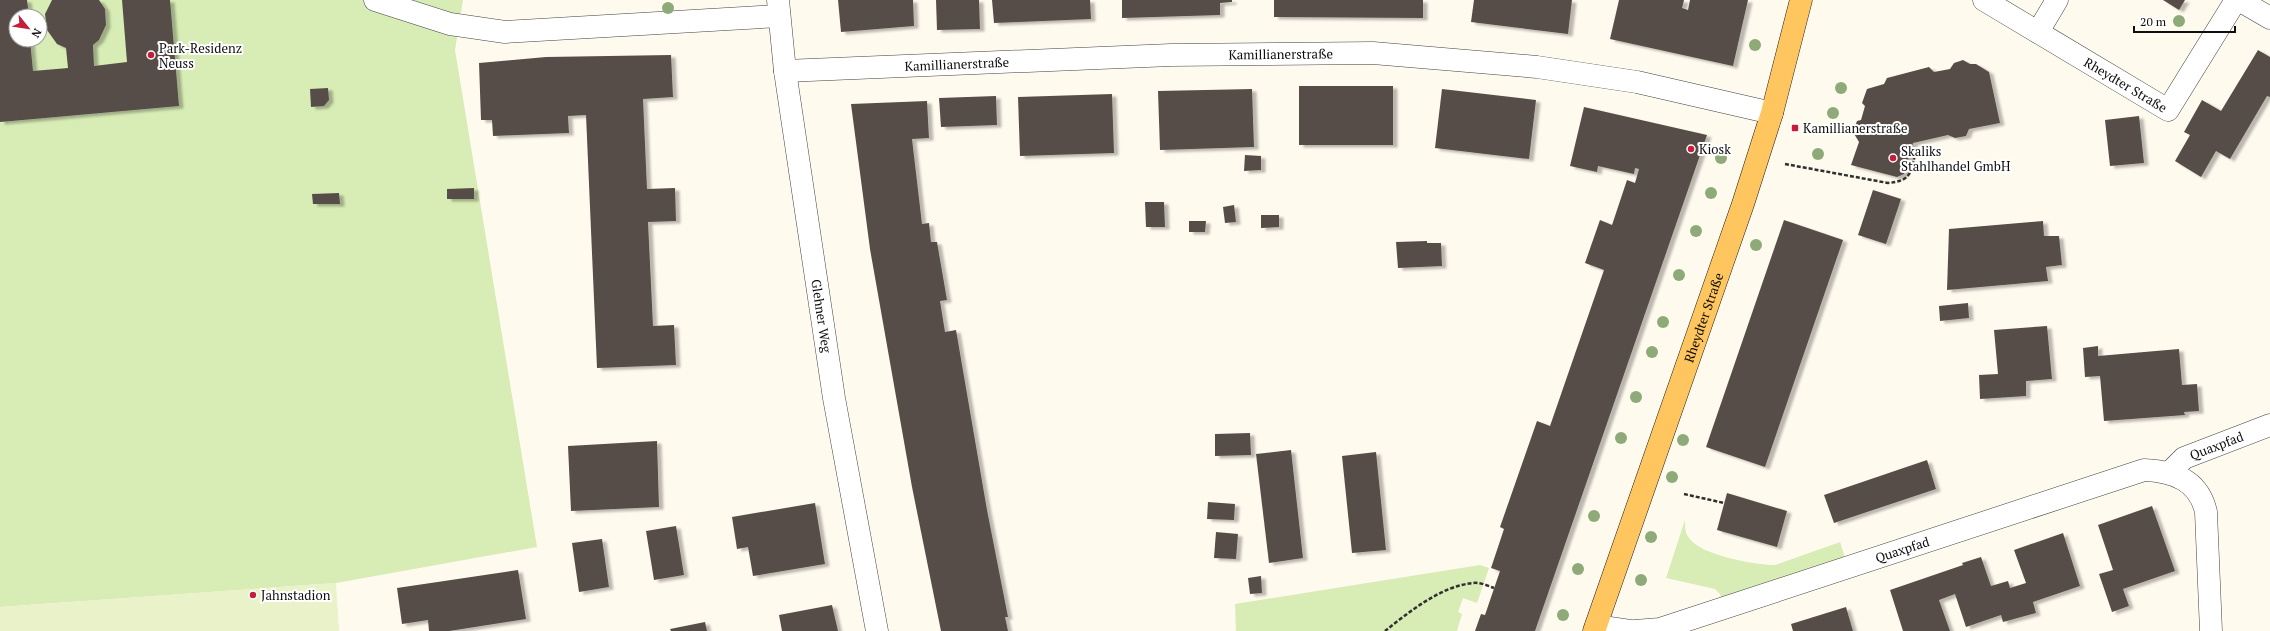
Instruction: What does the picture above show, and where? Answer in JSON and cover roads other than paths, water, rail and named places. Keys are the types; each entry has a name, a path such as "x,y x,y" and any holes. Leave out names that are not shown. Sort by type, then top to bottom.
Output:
{"main road":[{"name":"Rheydter Straße","path":"1595,629 1772,113 1801,0"}],"street":[{"path":"375,0 450,24 505,32 778,8"},
{"name":"Rheydter Straße","path":"1984,0 2168,110 2236,0"},
{"path":"2038,32 2057,0"},
{"path":"2239,0 2270,18"},
{"name":"Glehner Weg","path":"778,8 785,71 834,398 877,631"},
{"name":"Kamillianerstraße","path":"785,71 1171,55 1373,52 1537,67 1637,82 1772,113"},
{"name":"Quaxpfad","path":"2168,473 2184,458 2270,426"},
{"name":"Quaxpfad","path":"1635,631 1660,629 2144,470 2168,473 2193,486 2203,502 2206,512 2211,631"},
{"path":"1595,629 1630,631"}],"place":[{"name":"Park-Residenz Neuss","path":"151,55"},
{"name":"Kamillianerstraße","path":"1795,128"},
{"name":"Kiosk","path":"1691,149"},
{"name":"Skaliks Stahlhandel GmbH","path":"1893,158"},
{"name":"Jahnstadion","path":"253,595"}]}
